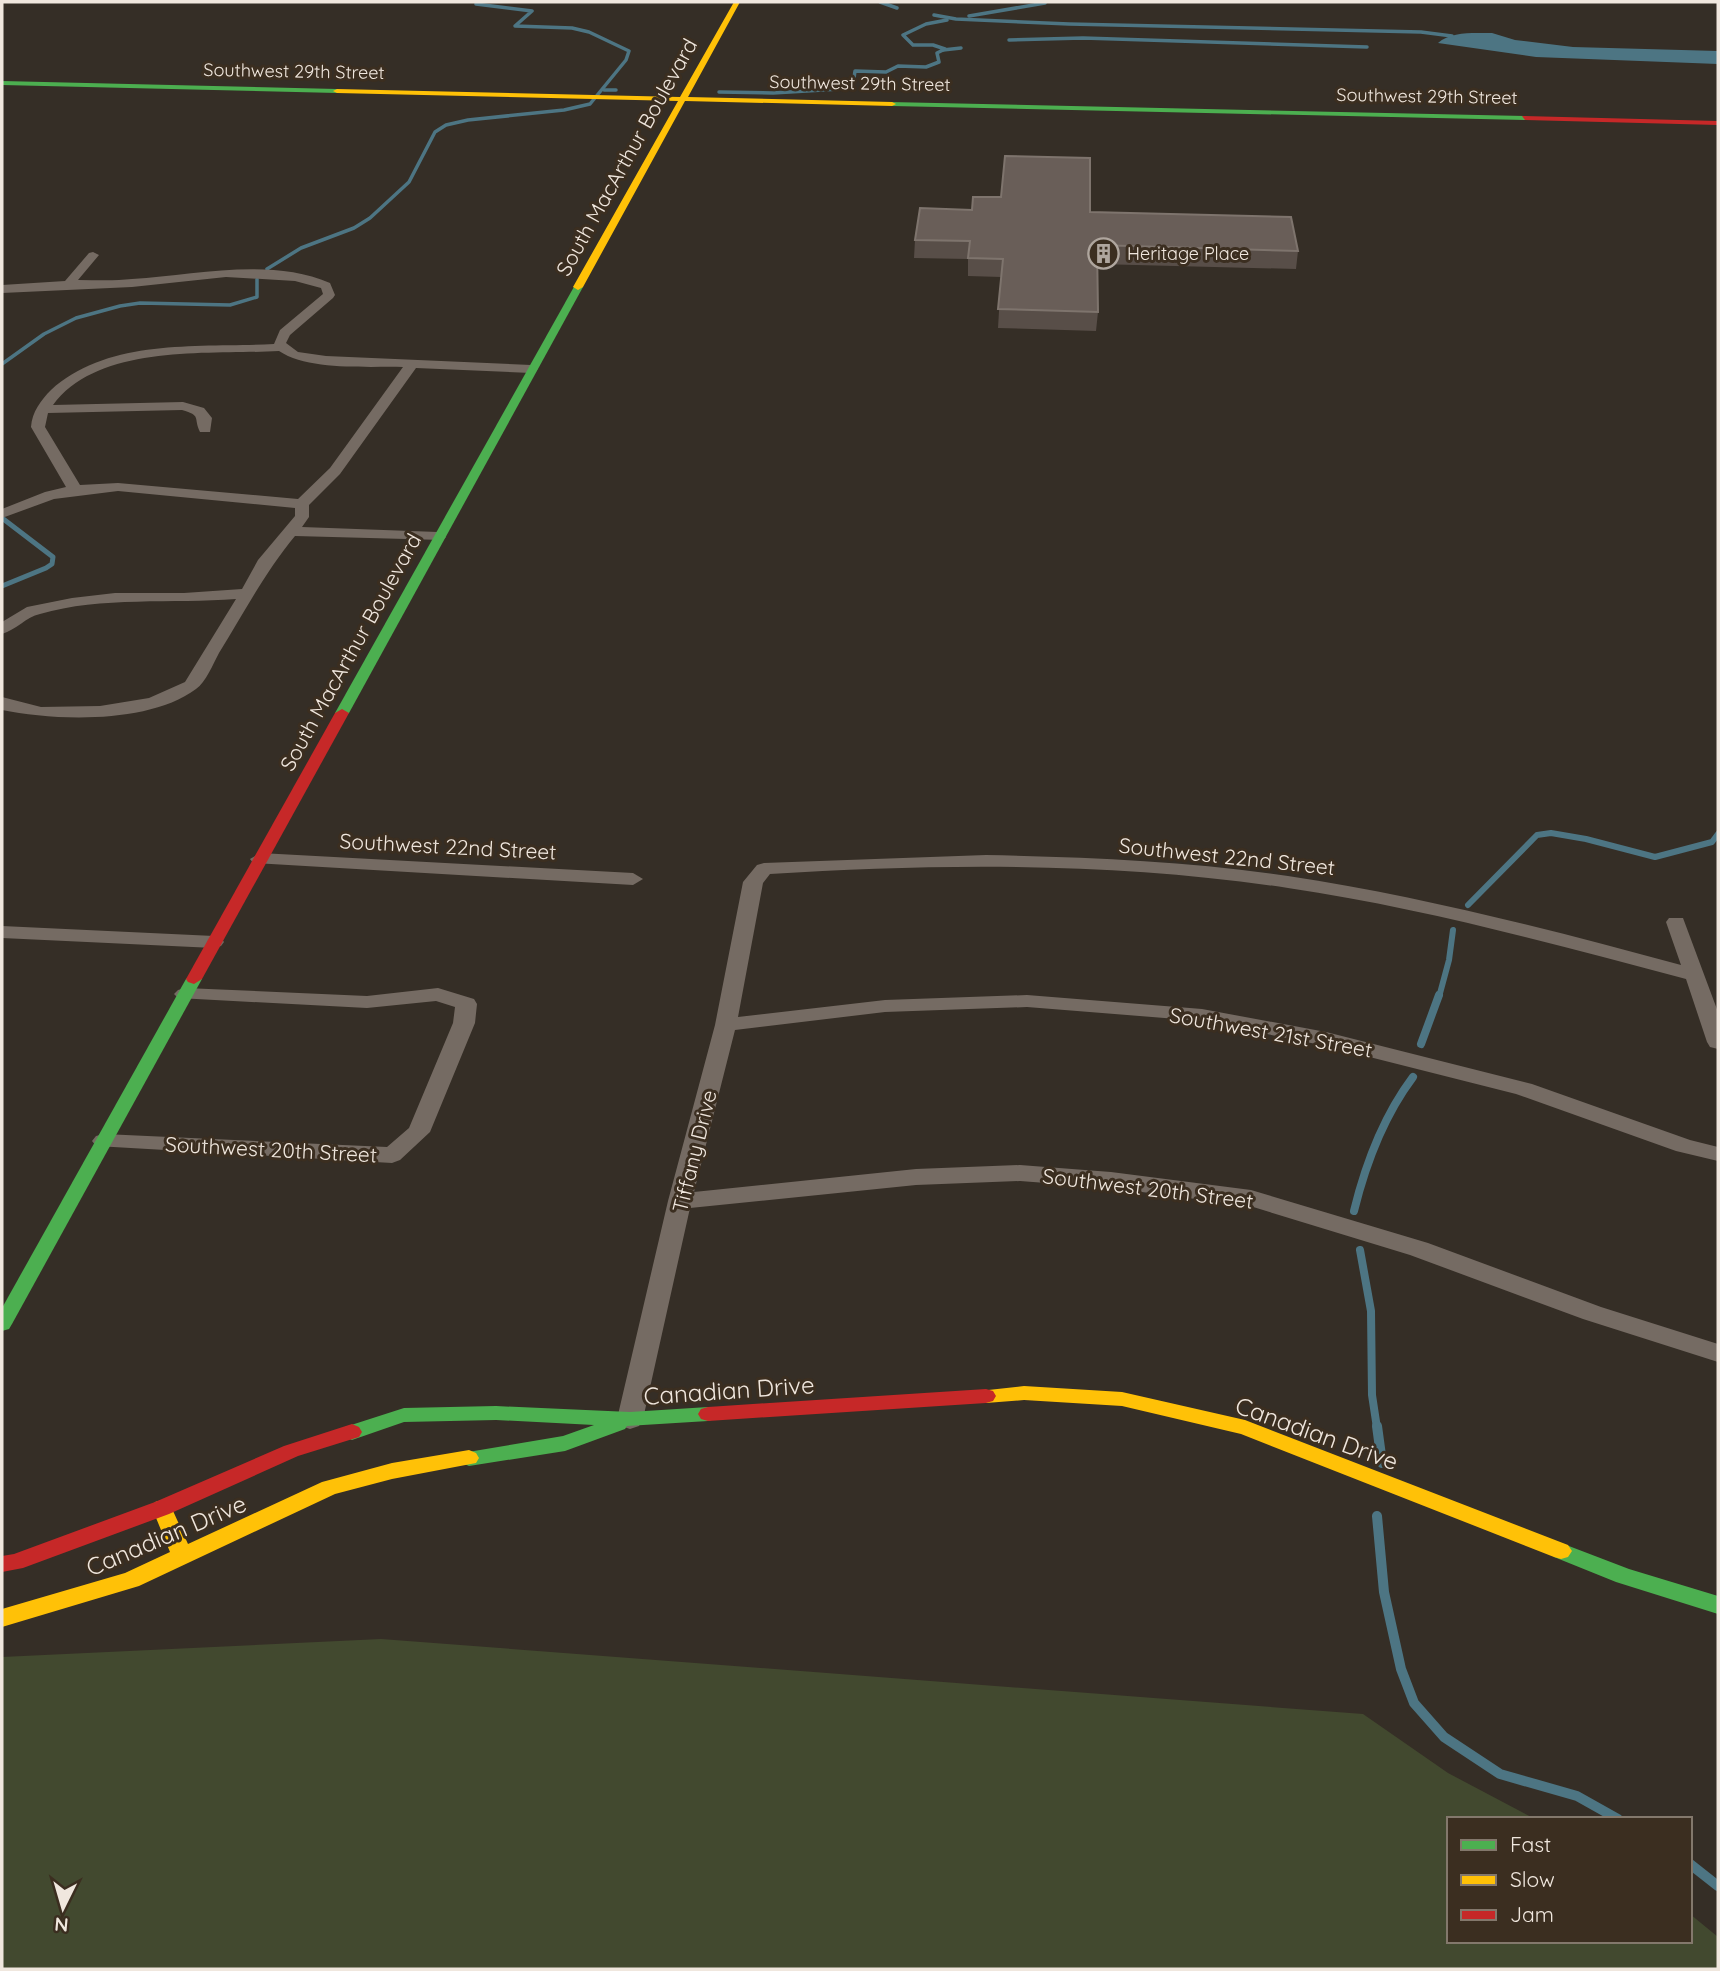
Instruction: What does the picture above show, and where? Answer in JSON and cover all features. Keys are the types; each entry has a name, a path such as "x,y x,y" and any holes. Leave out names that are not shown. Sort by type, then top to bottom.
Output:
{"street":[{"name":"South MacArthur Boulevard","path":"2,1324 737,2"},
{"name":"Southwest 29th Street","path":"2,83 1718,122"},
{"path":"69,284 93,255"},
{"path":"2,289 69,284 132,284 226,273 310,279 326,286 330,295 284,333 280,343 282,347"},
{"path":"75,489 38,427 37,419 62,386 72,379 117,361 167,352 244,351 282,347 294,355 326,360 531,369"},
{"path":"2,702 4,705 41,712 100,711 153,703 191,685 264,563 335,471 411,365"},
{"path":"43,409 183,406 199,411 205,418 205,429"},
{"path":"6,512 50,495 75,489 118,486 298,517 442,530"},
{"path":"2,629 33,610 72,603 115,598 248,593"},
{"name":"Southwest 22nd Street","path":"260,859 633,879"},
{"name":"Southwest 22nd Street","path":"753,882 764,869 953,861 1089,865 1215,874 1357,893 1524,929 1693,975"},
{"name":"Tiffany Drive","path":"630,1419 680,1201 726,1025 753,882"},
{"path":"1676,922 1718,1042"},
{"path":"2,932 214,942"},
{"name":"Southwest 20th Street","path":"104,1140 392,1155 419,1132 464,1023 466,1004 438,994 366,1002 185,994"},
{"name":"Southwest 21st Street","path":"726,1025 885,1006 1027,1001 1202,1016 1326,1039 1511,1085 1684,1146 1718,1154"},
{"name":"Southwest 20th Street","path":"680,1201 916,1177 1020,1173 1111,1180 1251,1198 1419,1249 1592,1313 1718,1353"},
{"name":"Canadian Drive","path":"2,1563 15,1562 162,1508 291,1451 404,1415 496,1413 630,1419 1024,1393 1122,1399 1245,1427 1623,1576 1718,1605"},
{"name":"Canadian Drive","path":"2,1618 131,1580 329,1488 392,1471 565,1443 630,1419"},
{"path":"162,1508 182,1556"}],"green space":[{"path":"381,1639 1363,1714 1448,1773 1531,1817 1447,1817 1447,1943 1692,1943 1692,1916 1718,1937 1718,1969 2,1969 2,1657"}],"water":[{"path":"1492,33 1515,40 1573,47 1718,51 1718,64 1536,57 1438,43 1449,36"}],"building":[{"name":"Heritage Place","path":"1005,156 1090,158 1090,212 1291,217 1298,251 1097,245 1098,312 998,309 1003,259 968,258 970,241 915,240 920,208 972,210 973,197 1001,197"}],"waterway":[{"path":"267,269 301,248 354,228 370,218 409,182 435,132 446,125 468,120 564,110 590,104 626,60 629,51 589,32 572,28 515,26 532,11 476,4 480,2"},
{"path":"880,2 897,8"},
{"path":"969,16 1045,3"},
{"path":"934,15 956,19 1069,24 1421,32 1452,36"},
{"path":"943,50 945,49 933,45 913,45 903,35 926,24 947,20"},
{"path":"1009,40 1083,38 1367,47"},
{"path":"943,50 961,48"},
{"path":"719,92 773,93 840,89 854,78 855,71 886,72 898,66 926,67 939,62 937,53 943,50"},
{"path":"604,90 616,90"},
{"path":"2,364 44,334 76,318 140,303 230,305 257,297 257,279"},
{"path":"2,518 53,557 52,564 46,568 2,586"},
{"path":"1468,905 1537,835 1551,833 1586,839 1655,857 1712,842 1718,834"},
{"path":"1439,997 1449,960 1453,930"},
{"path":"1421,1044 1439,995"},
{"path":"1354,1211 1377,1141 1393,1108 1413,1077"},
{"path":"1360,1250 1371,1311 1372,1395 1377,1428"},
{"path":"1377,1426 1382,1463"},
{"path":"1377,1516 1384,1592 1401,1669 1414,1703 1444,1737 1500,1774 1577,1796 1614,1817"},
{"path":"1692,1866 1718,1886"}],"traffic: fast":[{"path":"2,83 337,91"},
{"path":"892,104 1525,118"},
{"path":"342,713 578,287"},
{"path":"2,1324 194,979"},
{"path":"352,1432 404,1415 496,1413 630,1419 708,1414"},
{"path":"469,1458 565,1443 618,1424"},
{"path":"1561,1551 1624,1576 1718,1605"}],"traffic: slow":[{"path":"578,287 737,2"},
{"path":"337,91 892,104"},
{"path":"986,1396 1024,1393 1122,1399 1245,1427 1561,1551"},
{"path":"2,1618 131,1580 329,1488 392,1471 469,1458"},
{"path":"162,1508 182,1556"}],"traffic: jam":[{"path":"1525,118 1718,123"},
{"path":"194,979 342,713"},
{"path":"708,1414 986,1396"},
{"path":"2,1564 15,1562 162,1508 291,1451 352,1432"}],"place":[{"name":"Heritage Place","path":"1104,253"}]}
